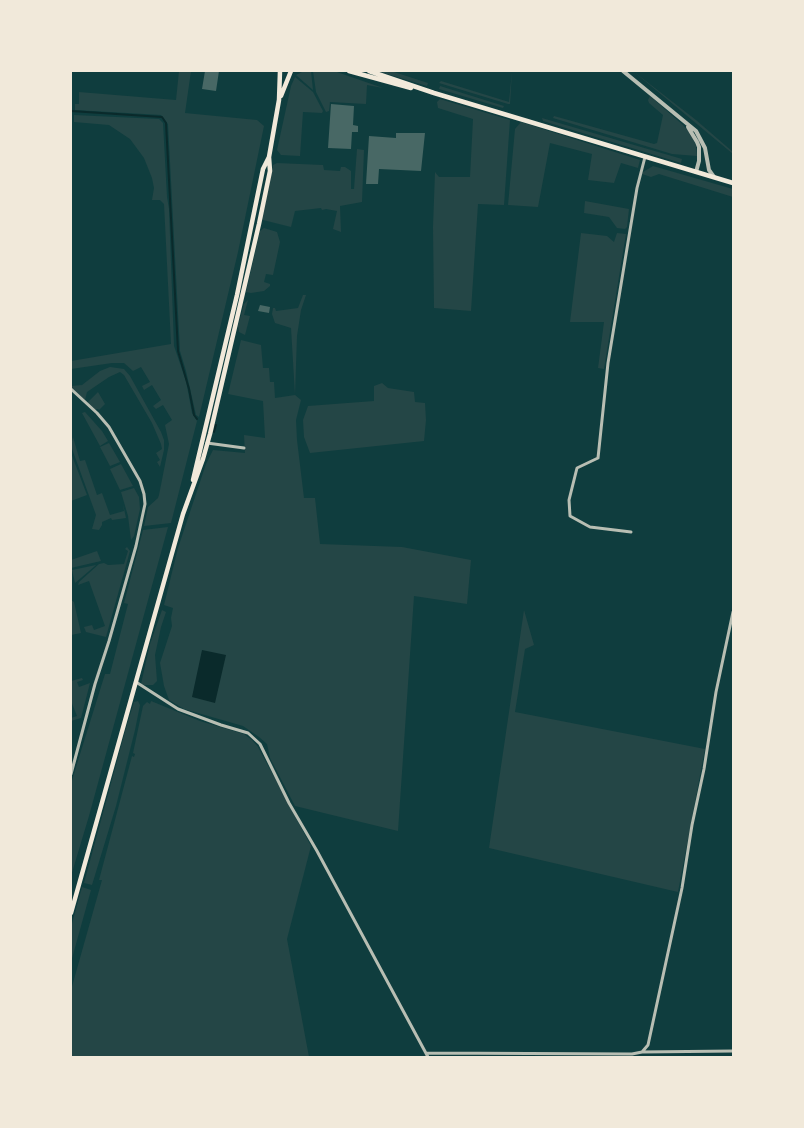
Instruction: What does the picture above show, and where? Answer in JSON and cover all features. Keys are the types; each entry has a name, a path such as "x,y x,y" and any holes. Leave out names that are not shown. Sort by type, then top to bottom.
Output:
{"main road":[{"path":"190,491 237,295 263,170 268,157 279,100 280,71"},
{"path":"279,100 291,71"},
{"path":"349,71 388,83 434,93"},
{"path":"369,71 434,93 733,183"},
{"path":"71,913 183,514 208,443 259,224 270,170 268,157"}],"street":[{"path":"623,71 696,131 701,138 708,156 709,170 714,177"},
{"path":"683,121 694,135 699,147 699,161 696,172"},
{"path":"631,532 590,527 570,516 569,500 577,468 598,458 611,344 637,188 645,156"},
{"path":"71,389 109,427 140,480 145,504 136,546 95,684 71,774"},
{"path":"201,441 244,448"},
{"path":"642,1052 650,1039 682,888 716,692 733,612"},
{"path":"136,682 178,709 248,733 260,744 427,1055 632,1054 642,1052 733,1051"}],"shaded area":[{"path":"179,71 191,71 185,113 257,120 264,126 238,252 199,417 196,415 180,351 168,124 161,115 75,110 75,104 79,104 79,92 176,100"},
{"path":"304,71 311,71 313,90 296,75"},
{"path":"313,71 334,71 383,88 367,85 366,104 330,102 329,111 326,112 316,92"},
{"path":"377,71 391,71 428,83 427,86"},
{"path":"512,71 510,104 439,83 441,81 509,102"},
{"path":"633,71 696,120 733,154"},
{"path":"295,77 313,92 323,111 322,113 303,112 300,156 281,155 277,150 291,86"},
{"path":"440,86 504,106 503,108 439,89"},
{"path":"650,96 691,134 696,146 697,156 672,154 553,118 554,116 654,144 657,143 663,115 649,103"},
{"path":"440,99 510,120 504,205 478,204 471,311 434,308 433,227 435,172 439,177 470,177 473,119 438,108 437,102"},
{"path":"74,115 159,119 163,123 169,209 174,346 186,381 192,413 197,421 171,523 144,526 148,507 159,495 169,444 165,425 172,420 163,405 156,409 153,406 161,400 152,385 144,390 142,386 150,382 141,367 133,371 124,363 112,363 71,369 71,361 171,344 164,204 160,200 152,200 154,188 152,178 144,158 130,139 109,125 74,122"},
{"path":"542,118 682,159 681,163 543,121"},
{"path":"521,122 640,160 638,168 621,163 614,183 588,180 592,154 550,143 538,207 508,205 515,129"},
{"path":"357,149 364,150 362,202 340,206 341,232 333,229 337,211 322,210 321,208 295,211 291,227 263,220 261,216 273,165 277,163 323,165 324,170 340,171 341,167 345,167 351,171 351,189 354,189"},
{"path":"653,166 733,189 733,197 659,174 651,177 642,174"},
{"path":"585,201 629,209 627,227 625,229 617,228 609,217 584,213"},
{"path":"264,228 277,232 280,242 273,275 266,274 264,282 270,284 270,286 264,291 246,292 260,231"},
{"path":"581,233 607,236 614,242 617,233 626,234 604,369 598,368 604,322 570,322"},
{"path":"303,295 306,295 301,310 297,336 295,395 291,328 275,323 272,314 273,308 276,311 298,308"},
{"path":"248,300 244,315 250,316 245,335 239,332 238,326 244,304"},
{"path":"241,340 261,345 263,368 269,368 270,382 274,382 275,398 295,395 301,400 296,420 304,498 315,498 320,544 402,547 471,560 467,604 414,596 398,831 295,806 270,758 267,744 243,726 184,709 169,700 164,686 160,663 172,626 173,608 164,605 178,548 206,464 213,450 245,453 244,435 265,438 263,401 228,394"},
{"path":"110,367 124,369 130,376 161,432 164,440 164,450 160,467 157,462 160,460 156,453 162,449 161,444 152,423 124,375 120,372 109,377 87,392 85,400 71,391 71,386 82,385 100,371"},
{"path":"382,383 388,388 414,392 415,402 425,403 424,441 310,453 304,437 303,420 308,406 374,401 374,386"},
{"path":"98,392 105,404 99,410 93,410 87,403"},
{"path":"85,412 102,431 108,441 100,446 82,413"},
{"path":"73,437 80,461 85,460 97,495 102,493 110,515 124,511 123,504 126,518 112,520 111,518 102,522 99,530 92,529 96,515 71,446"},
{"path":"109,443 120,462 110,466 100,447"},
{"path":"71,453 87,495 71,501"},
{"path":"121,464 133,486 120,490 110,469"},
{"path":"134,488 139,497 140,509 134,536 131,540 128,516 121,492"},
{"path":"168,527 71,876 71,784 105,674 110,674 128,604 124,603 143,530"},
{"path":"127,547 130,551 106,637 86,632 84,627 92,625 94,630 105,626 89,581 78,585 79,582 99,564 124,564 128,551 125,549"},
{"path":"97,551 101,561 71,568 71,560"},
{"path":"95,566 75,583 72,570"},
{"path":"71,600 74,602 81,633 71,635"},
{"path":"162,610 166,612 155,655 157,681 153,685 144,685 141,684 150,644"},
{"path":"524,610 534,645 525,649 515,712 705,749 678,892 489,848"},
{"path":"202,650 226,655 215,703 192,697"},
{"path":"82,678 83,680 77,682 79,687 90,683 81,718 71,721 71,718 77,716 71,701 71,681"},
{"path":"138,701 140,705 135,730 116,806 92,885 84,883 126,728 134,702"},
{"path":"151,701 200,721 244,734 252,740 258,747 311,846 287,939 309,1057 71,1057 71,990 102,880 99,880 132,756 134,757 135,754 133,753 143,706 147,702 150,704"},
{"path":"82,887 91,890 71,962 71,927"}],"building":[{"path":"205,71 219,71 216,91 202,89"},
{"path":"331,104 354,106 353,125 358,126 358,132 352,132 351,149 328,148"},
{"path":"396,133 425,133 421,171 379,169 378,184 366,184 369,136 396,138"},
{"path":"260,305 270,307 269,313 258,311"}],"waterway":[{"path":"71,111 162,117 166,123 178,351 194,415 197,419"},
{"path":"214,425 216,425 214,432"}]}
